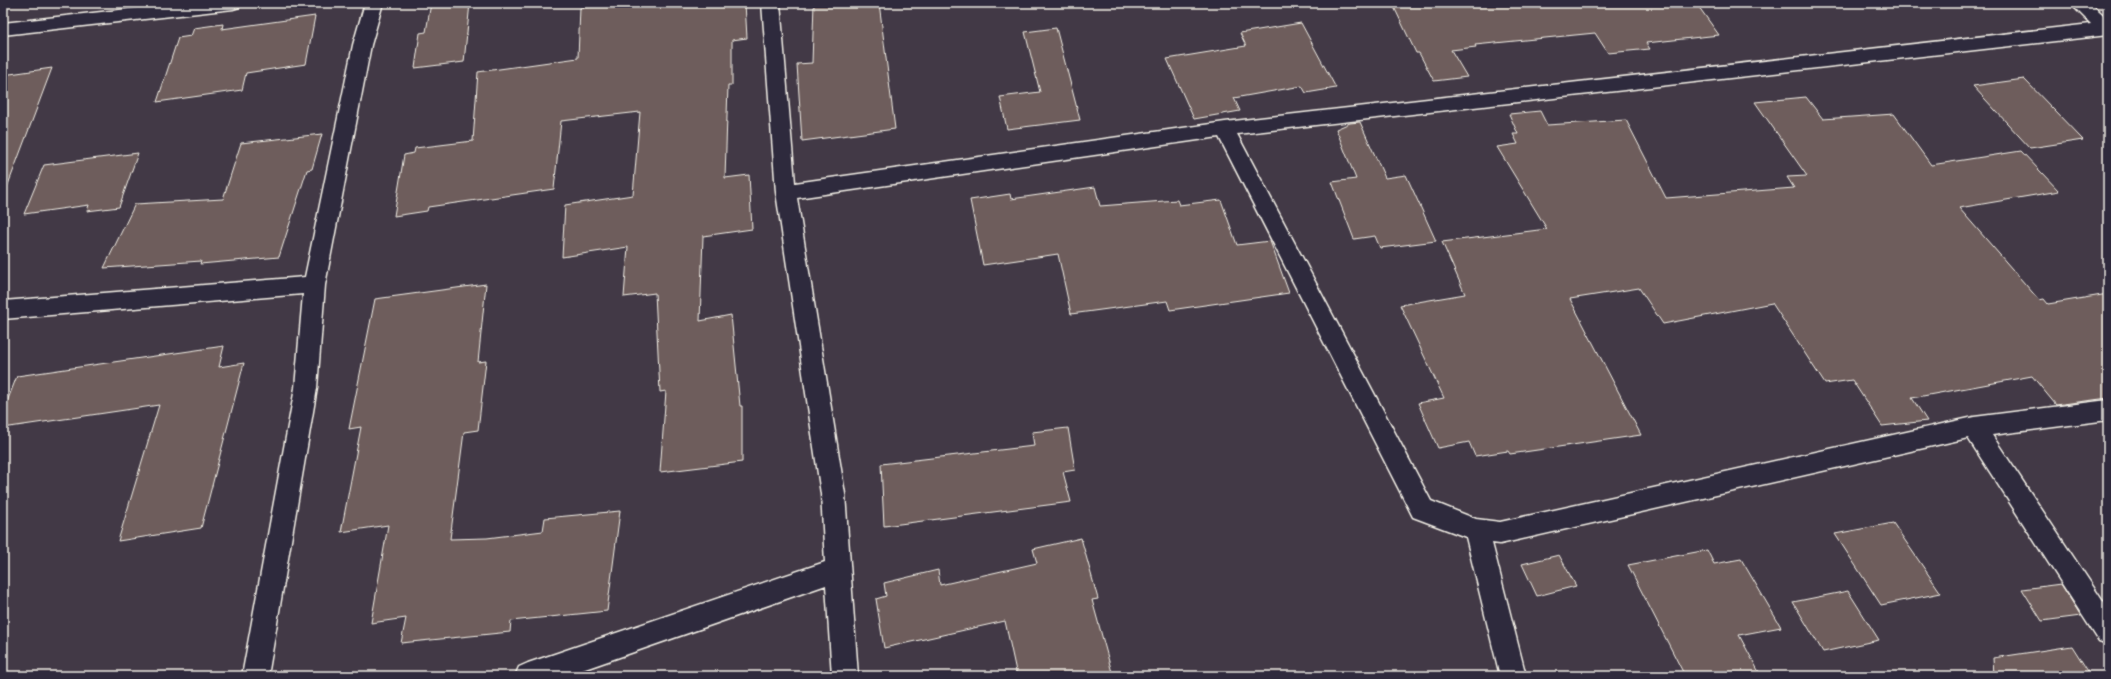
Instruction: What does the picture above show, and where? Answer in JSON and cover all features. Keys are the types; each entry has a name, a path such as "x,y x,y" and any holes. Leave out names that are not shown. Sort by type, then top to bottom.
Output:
{"street":[{"path":"3,29 233,3"},
{"path":"255,676 306,388 314,285 362,45 374,3"},
{"path":"771,3 786,192 833,494 845,676"},
{"path":"2079,3 2107,29"},
{"path":"786,192 1225,129 2107,29"},
{"path":"1225,129 1422,509 1476,530 1500,533 1974,427 2108,410"},
{"path":"3,310 314,285"},
{"path":"1974,427 2108,632"},
{"path":"1476,530 1513,676"},
{"path":"528,676 838,568"}],"building":[{"path":"431,3 470,3 464,62 415,68 420,33 426,32"},
{"path":"615,3 745,3 747,38 732,40 732,85 728,85 725,178 749,175 752,229 703,236 700,321 731,315 740,406 742,406 742,462 660,472 666,391 660,392 655,293 624,297 628,247 562,257 565,205 633,195 640,112 561,121 554,189 428,207 427,211 394,216 404,155 414,153 415,148 473,141 478,72 578,58 580,8"},
{"path":"814,3 879,3 895,129 802,141 797,64 812,63"},
{"path":"1430,3 1696,3 1719,35 1646,43 1650,49 1608,53 1595,33 1475,45 1476,47 1451,50 1467,77 1434,81 1419,53 1416,53 1394,7"},
{"path":"315,16 306,64 246,73 242,90 157,102 178,38 191,36 194,28 223,24 222,29"},
{"path":"1301,23 1336,88 1306,93 1302,86 1234,98 1240,111 1194,119 1167,59 1246,46 1240,33"},
{"path":"1056,28 1080,120 1007,129 1000,97 1040,92 1025,32"},
{"path":"52,68 6,190 3,190 3,75"},
{"path":"2024,79 2083,140 2030,148 1973,86"},
{"path":"1806,97 1823,119 1894,114 1931,165 2021,151 2059,191 1959,208 2039,300 2044,299 2048,304 2108,294 2108,398 2056,405 2032,376 1912,398 1927,421 1882,426 1852,380 1825,384 1772,303 1663,324 1639,288 1570,299 1641,435 1510,454 1508,451 1475,456 1469,442 1438,448 1418,403 1444,398 1400,305 1465,294 1442,242 1547,229 1497,147 1518,144 1513,134 1518,134 1509,114 1540,111 1547,125 1626,120 1666,198 1794,188 1787,177 1807,176 1755,102"},
{"path":"1360,122 1385,178 1406,175 1436,241 1380,248 1375,236 1354,239 1332,182 1356,179 1336,129 1350,123"},
{"path":"322,134 312,169 307,170 279,257 200,264 201,261 104,268 135,204 223,199 241,143"},
{"path":"138,153 119,207 87,211 89,205 24,214 44,165"},
{"path":"1095,187 1100,206 1177,200 1179,205 1221,200 1237,245 1270,241 1289,293 1170,310 1167,301 1071,314 1058,254 983,265 970,200 1010,194 1011,199"},
{"path":"486,284 478,362 486,361 478,430 464,432 450,539 487,538 543,531 545,518 620,511 607,611 511,621 510,632 401,643 406,618 371,623 388,525 341,532 361,427 349,429 375,299"},
{"path":"224,346 219,367 244,363 201,528 118,541 159,405 3,428 3,412 17,376"},
{"path":"1068,428 1075,470 1063,472 1071,502 884,526 881,464 1034,446 1032,432"},
{"path":"1893,523 1941,593 1881,605 1835,534"},
{"path":"1081,538 1098,599 1092,600 1113,676 1017,676 1005,621 884,648 876,599 886,596 884,583 938,570 940,585 1037,563 1033,549"},
{"path":"1707,550 1714,564 1741,559 1781,627 1739,635 1761,676 1685,676 1628,565"},
{"path":"1559,555 1576,586 1537,596 1522,564"},
{"path":"2061,584 2081,616 2042,621 2022,589"},
{"path":"1848,591 1879,640 1823,652 1793,602"},
{"path":"2072,646 2091,676 1994,676 1993,658"}]}
